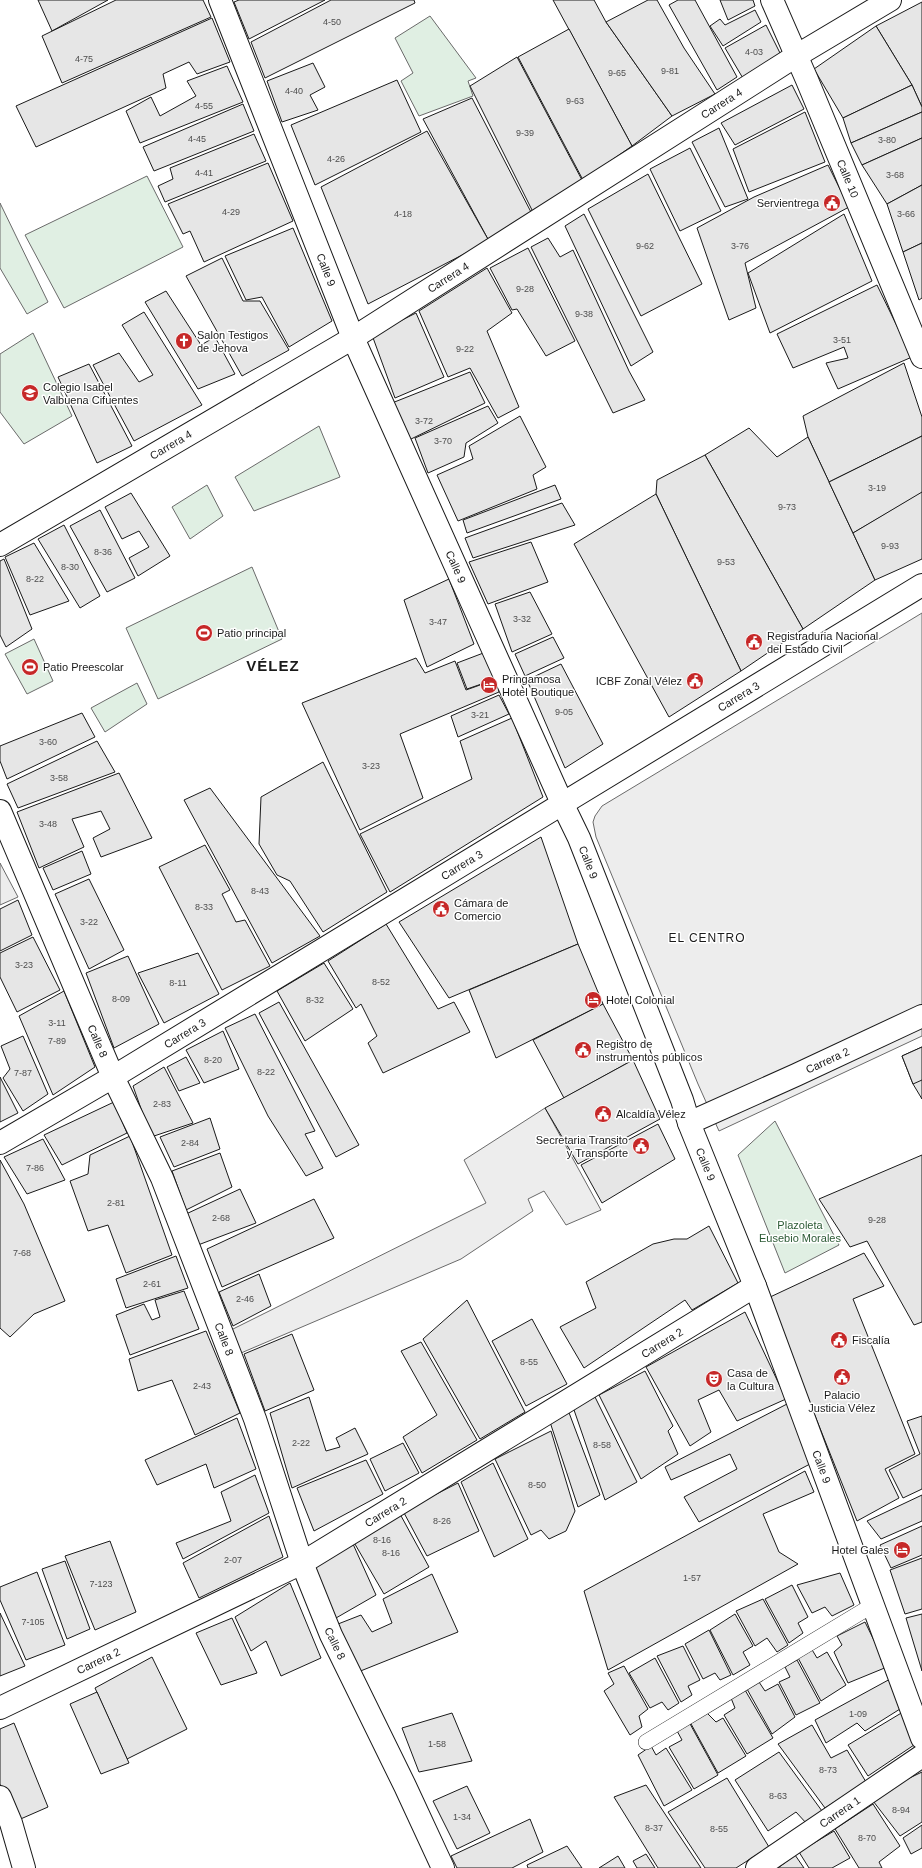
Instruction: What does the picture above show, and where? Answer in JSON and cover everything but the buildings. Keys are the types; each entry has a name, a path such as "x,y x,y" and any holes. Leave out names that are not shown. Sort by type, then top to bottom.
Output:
{"street":[{"name":"Calle 9","path":"220,0 353,338 579,838 682,1100 689,1123 755,1286 922,1738"},
{"name":"Calle 10","path":"772,0 922,357"},
{"name":"Carrera 4","path":"0,546 353,338 796,56 890,0"},
{"name":"Carrera 3","path":"0,1143 113,1077 922,585"},
{"name":"Calle 8","path":"0,811 113,1077 162,1178 256,1419 302,1563 331,1635 405,1786 443,1868"},
{"name":"Carrera 2","path":"689,1123 922,1016"},
{"name":"Carrera 2","path":"0,1708 302,1563 755,1286"},
{"name":"Carrera 1","path":"757,1868 922,1756"},
{"path":"0,1797 11,1823 24,1868"}],"lane":[{"path":"646,1742 873,1604"}],"green space":[{"path":"430,16 476,78 468,81 473,96 419,116 401,81 413,73 395,38"},
{"path":"147,176 183,247 64,308 25,235"},
{"path":"0,203 48,302 27,314 0,268"},
{"path":"33,333 72,416 24,444 0,412 0,354"},
{"path":"319,426 340,477 254,511 235,477"},
{"path":"207,485 223,516 190,539 172,507"},
{"name":"Patio principal","path":"252,567 282,639 158,699 126,628"},
{"name":"Patio Preescolar","path":"34,639 53,681 27,694 5,654"},
{"path":"137,683 147,704 105,732 91,708"},
{"name":"Plazoleta Eusebio Morales","path":"775,1121 839,1245 785,1273 738,1155"}],"shaded area":[{"path":"922,613 922,1036 719,1131 698,1084 596,837 593,822 595,816 602,806"},
{"path":"0,863 18,897 0,905"},
{"path":"545,1108 601,1210 566,1225 544,1191 528,1199 533,1211 461,1259 234,1356 225,1333 486,1203 464,1160"}],"place":[{"name":"Servientrega","path":"832,203"},
{"name":"Salon Testigos de Jehova","path":"184,341"},
{"name":"Colegio Isabel Valbuena Cifuentes","path":"30,393"},
{"name":"Patio principal","path":"204,633"},
{"name":"Registraduria Nacional del Estado Civil","path":"754,642"},
{"name":"Patio Preescolar","path":"30,667"},
{"name":"ICBF Zonal Vélez","path":"695,681"},
{"name":"Pringamosa Hotel Boutique","path":"489,685"},
{"name":"Cámara de Comercio","path":"441,909"},
{"name":"Hotel Colonial","path":"593,1000"},
{"name":"Registro de instrumentos públicos","path":"583,1050"},
{"name":"Alcaldía Vélez","path":"603,1114"},
{"name":"Secretaria Transito y Transporte","path":"641,1146"},
{"name":"Fiscalía","path":"839,1340"},
{"name":"Palacio Justicia Vélez","path":"842,1377"},
{"name":"Casa de la Cultura","path":"714,1379"},
{"name":"Hotel Gales","path":"902,1550"}],"district":[{"name":"VÉLEZ","path":"273,666"},
{"name":"EL CENTRO","path":"707,938"}]}
